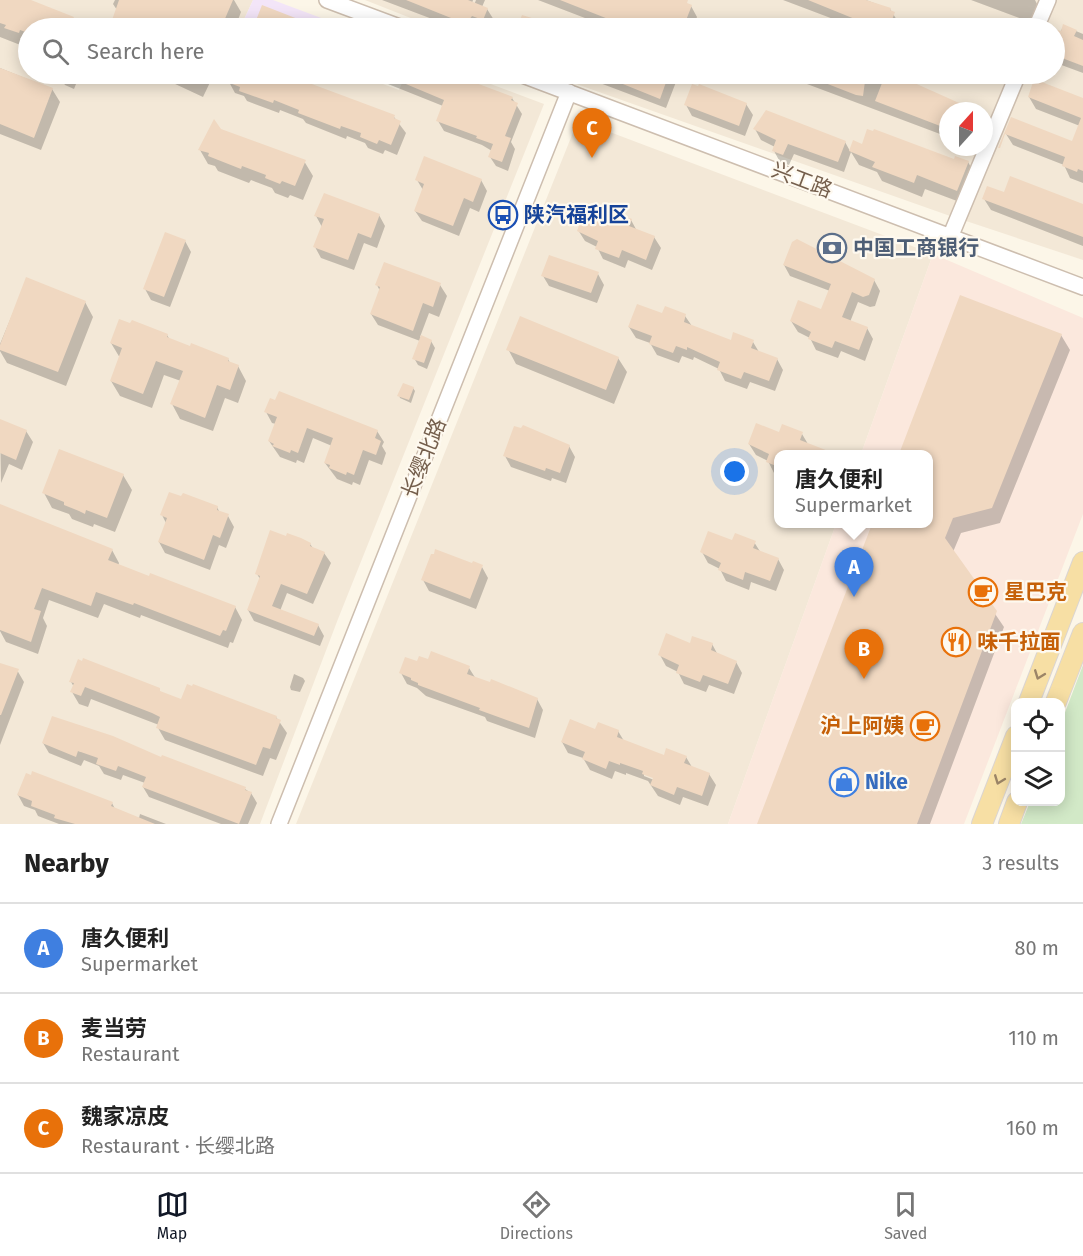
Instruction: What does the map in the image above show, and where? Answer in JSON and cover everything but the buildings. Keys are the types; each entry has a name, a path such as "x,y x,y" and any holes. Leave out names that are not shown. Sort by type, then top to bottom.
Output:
{"main road":[{"path":"1031,698 1083,562"},
{"path":"1058,698 1083,633"},
{"path":"982,824 1011,749"},
{"path":"1009,824 1015,806"}],"street":[{"path":"327,0 375,18"},
{"path":"1040,18 1048,0"},
{"name":"兴工路","path":"547,84 1083,287"},
{"path":"951,236 1014,84"},
{"name":"长缨北路","path":"279,824 569,92"}],"shaded area":[{"path":"0,0 253,0 245,18 18,18 18,84 383,84 399,90 402,84 491,84 544,104 338,619 260,824 0,824"},
{"path":"253,0 273,0 321,18 245,18"},
{"path":"365,0 1040,0 1033,18 411,18"},
{"path":"1052,0 1083,0 1083,260 960,219 987,156 993,156 993,142 1018,84 1065,84 1065,18 1044,18"},
{"path":"576,84 1007,84 993,118 993,102 939,102 939,156 977,156 953,217"},
{"path":"578,120 933,254 862,450 774,450 774,528 835,528 728,824 296,824"},
{"path":"933,254 1083,318 1083,514 964,824 728,824 835,528 933,528 933,450 862,450"}],"green space":[{"path":"1083,665 1083,824 1021,824 1028,806 1065,806 1065,712"}],"place":[{"name":"魏家凉皮","path":"592,158"},
{"name":"陕汽福利区","path":"503,215"},
{"name":"中国工商银行","path":"832,248"},
{"name":"星巴克","path":"983,592"},
{"name":"唐久便利","path":"854,597"},
{"name":"味千拉面","path":"956,642"},
{"name":"麦当劳","path":"864,679"},
{"name":"沪上阿姨","path":"925,726"},
{"name":"Nike","path":"844,782"}]}
